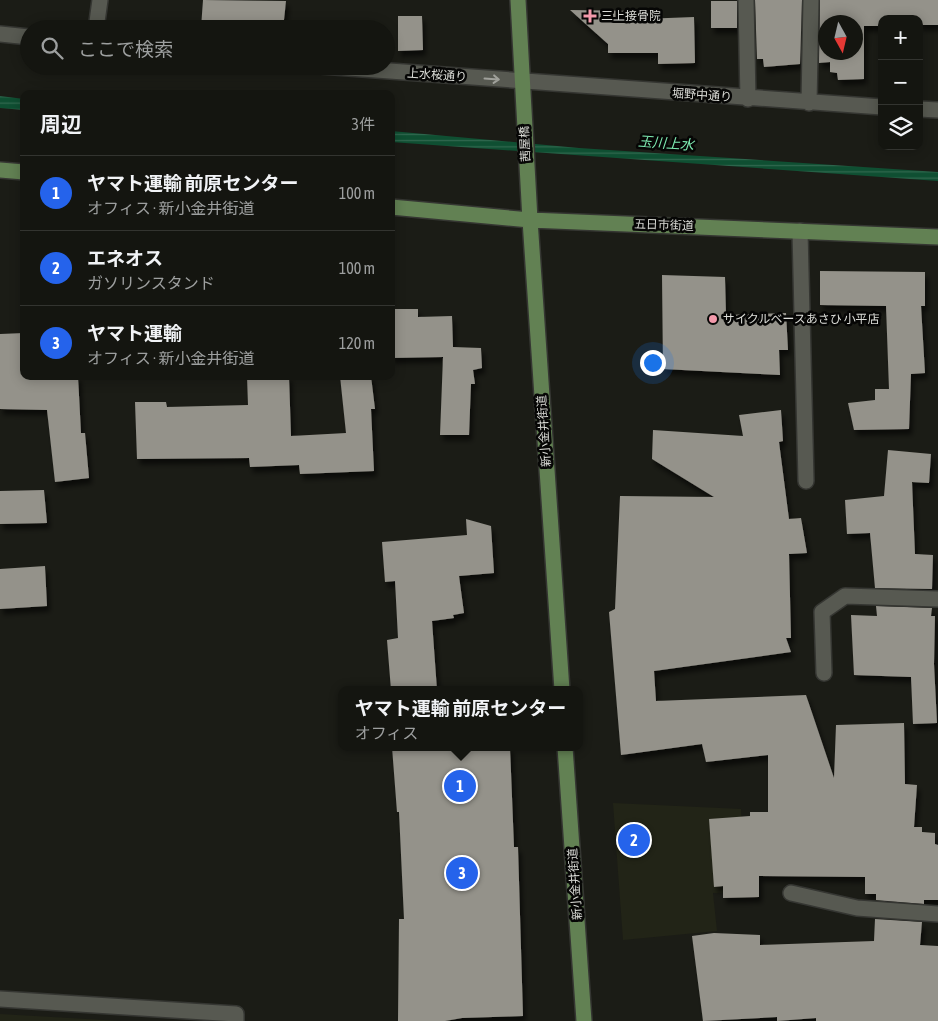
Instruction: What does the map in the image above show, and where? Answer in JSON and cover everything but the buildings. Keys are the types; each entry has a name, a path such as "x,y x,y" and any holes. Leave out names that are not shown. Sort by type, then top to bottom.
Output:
{"main road":[{"path":"518,0 523,81"},
{"name":"茜屋橋","path":"523,81 526,172"},
{"path":"0,170 20,172"},
{"name":"新小金井街道","path":"526,172 562,686"},
{"name":"五日市街道","path":"395,207 530,220 938,237"},
{"name":"新小金井街道","path":"566,751 584,1021"}],"street":[{"path":"97,20 100,0"},
{"path":"746,0 748,99"},
{"path":"809,103 810,0"},
{"path":"0,34 20,36"},
{"name":"上水桜通り","path":"395,71 523,81"},
{"name":"堀野中通り","path":"523,81 748,99 878,107"},
{"path":"923,109 938,110"},
{"path":"800,231 806,481"},
{"path":"824,672 822,612 845,596 938,599"},
{"path":"791,892 857,908 938,914"},
{"path":"0,999 236,1014 236,1021"}],"shaded area":[{"path":"0,96 20,98 20,110 0,108"},
{"path":"395,131 579,148 938,172 938,181 395,142"},
{"path":"613,803 741,809 745,892 713,893 717,931 623,940"},
{"path":"0,1014 121,1021 0,1021"}],"place":[{"name":"三上接骨院","path":"590,16"},
{"name":"サイクルベースあさひ 小平店","path":"713,319"},
{"name":"ヤマト運輸 前原センター","path":"460,786"},
{"name":"エネオス","path":"634,840"},
{"name":"ヤマト運輸","path":"462,873"}],"water label":[{"name":"玉川上水","path":"666,143"}]}
